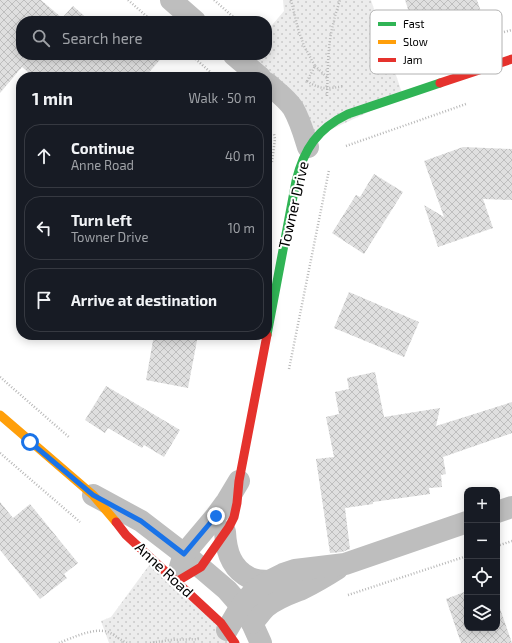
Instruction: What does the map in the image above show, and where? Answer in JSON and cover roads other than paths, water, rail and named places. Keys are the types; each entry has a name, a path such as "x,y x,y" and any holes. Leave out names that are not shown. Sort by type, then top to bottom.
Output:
{"street":[{"path":"171,0 189,16"},
{"path":"502,62 512,59"},
{"path":"240,60 254,72"},
{"path":"272,88 288,102 293,109 298,118 308,147 329,124 337,119 467,74"},
{"name":"Towner Drive","path":"272,309 297,181 308,147"},
{"name":"Towner Drive","path":"201,567 226,532 234,516 239,481 266,340"},
{"name":"Anne Road","path":"0,415 93,495 126,535 214,615 231,637"},
{"name":"Towner Drive","path":"184,554 216,516 239,481"},
{"name":"Anne Road","path":"93,495 141,521 201,567 227,590 246,615 261,643"},
{"path":"500,511 512,507"},
{"path":"246,615 266,608 276,600 301,589 345,564 464,523"},
{"path":"226,532 226,547 235,566 250,578 269,581"},
{"path":"176,582 184,554"},
{"path":"231,637 246,615 255,590 269,581 295,570 345,564"},
{"path":"176,582 201,567"}]}
